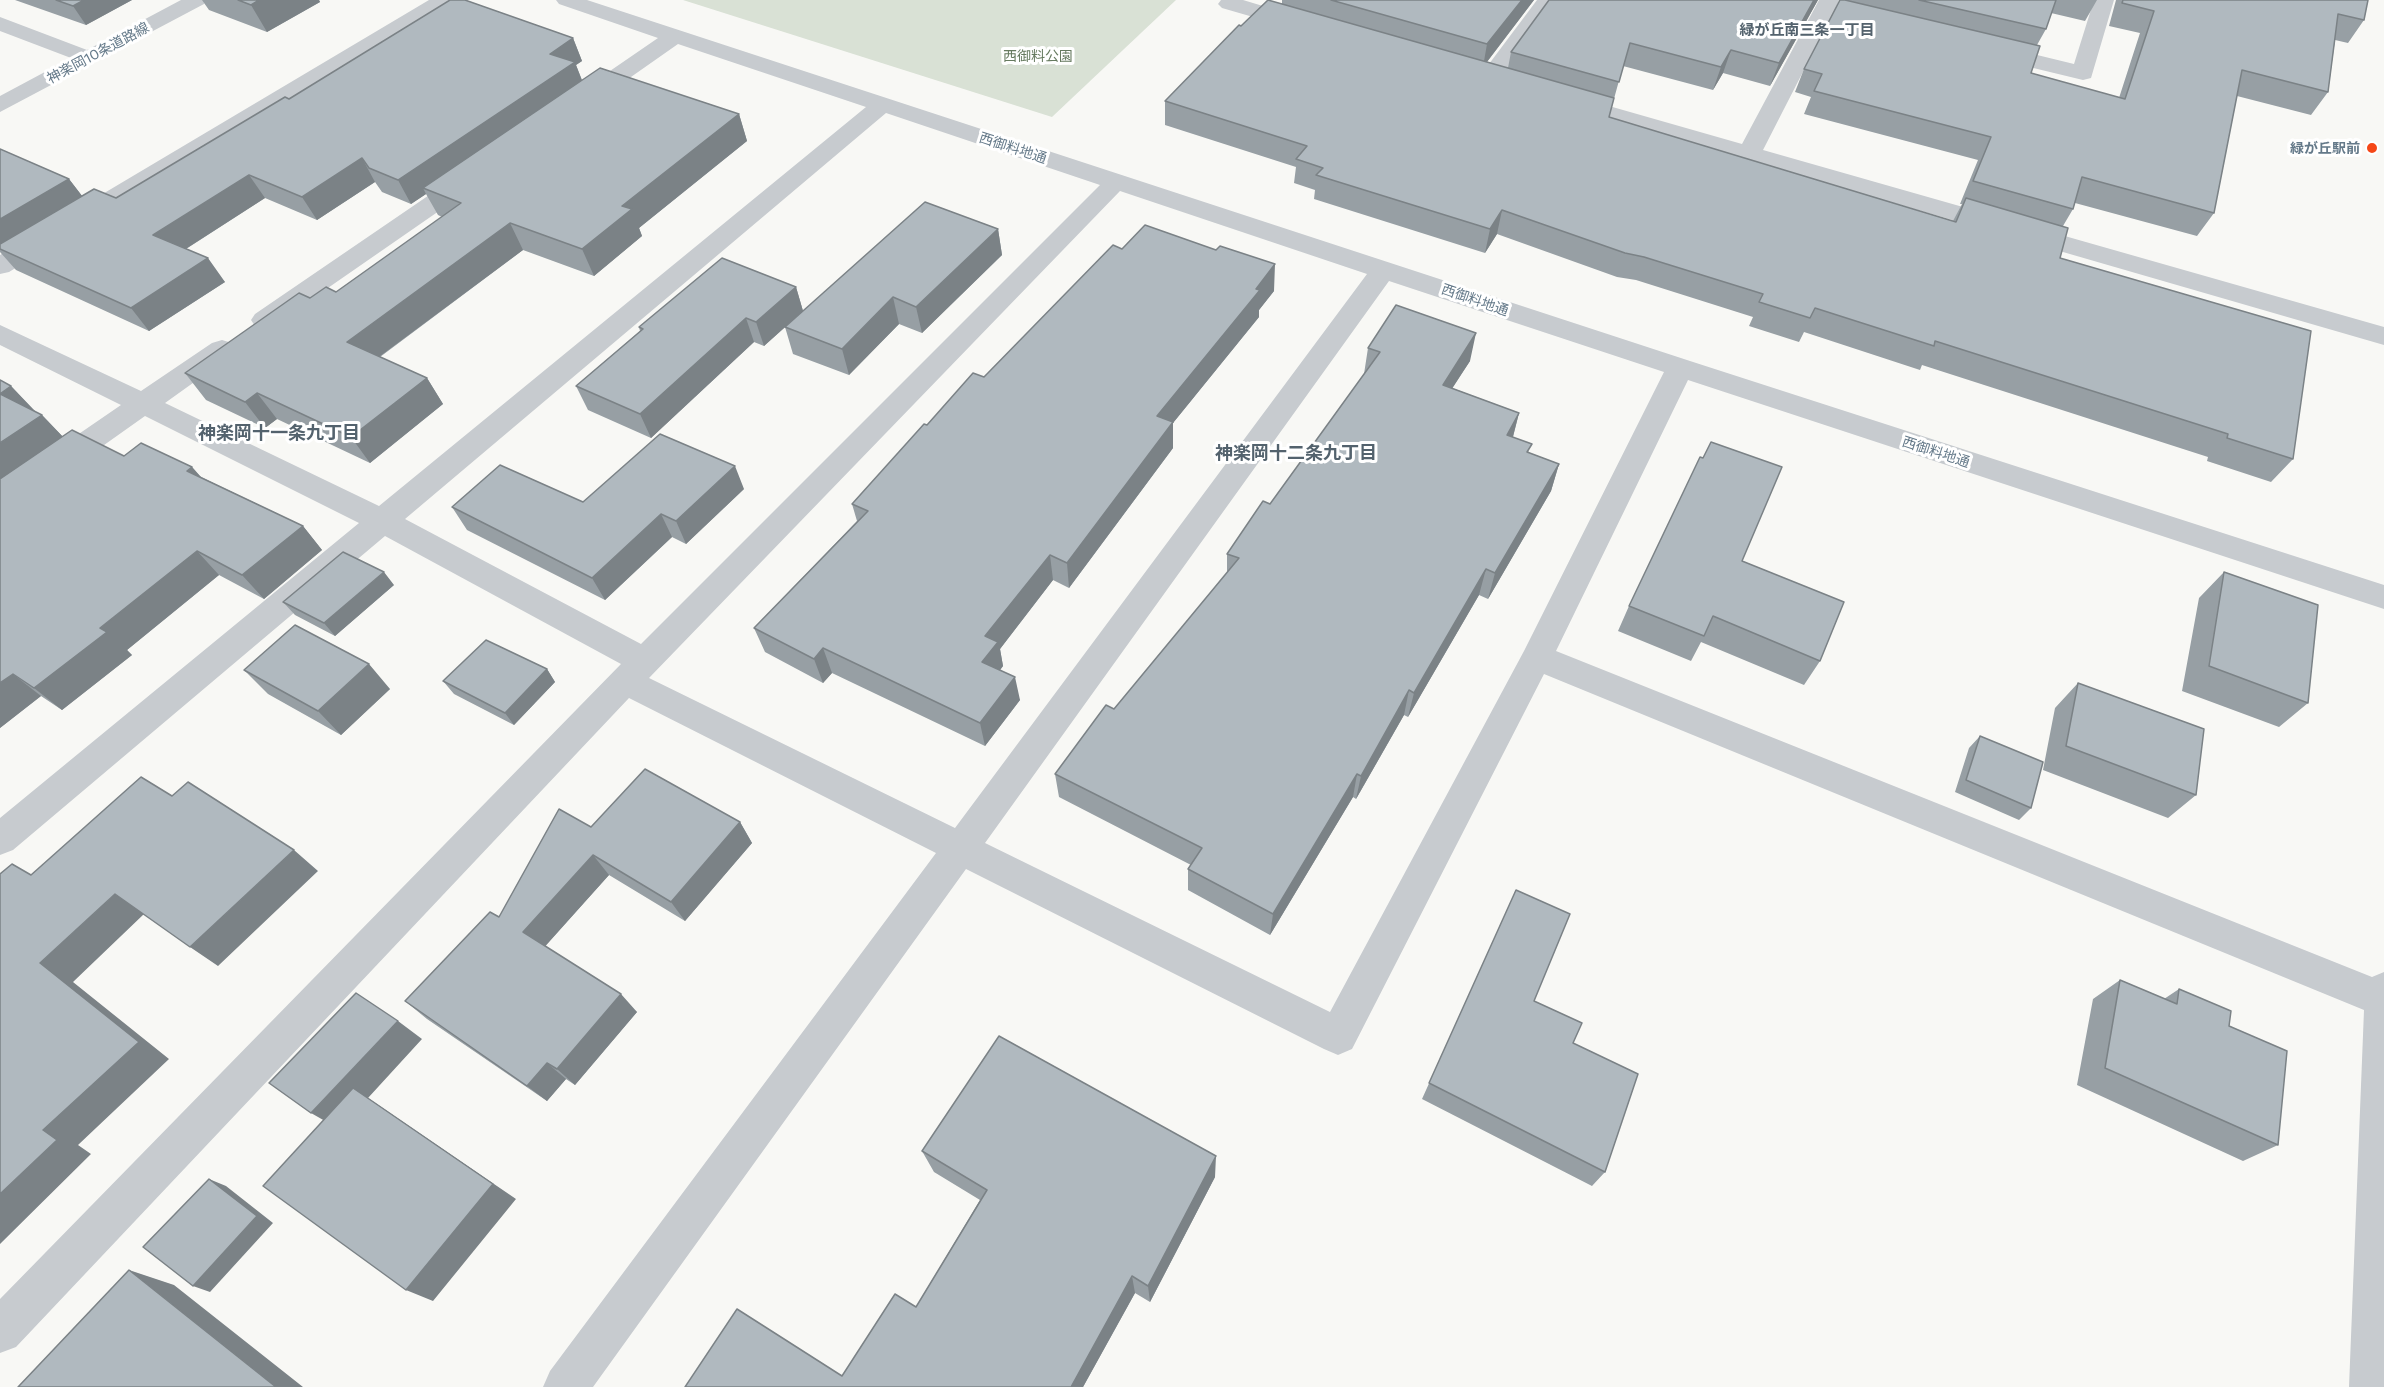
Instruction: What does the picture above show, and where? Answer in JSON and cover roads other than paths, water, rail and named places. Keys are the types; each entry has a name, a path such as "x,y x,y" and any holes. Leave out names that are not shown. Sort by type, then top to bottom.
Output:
{"street":[{"name":"神楽岡10条道路線","path":"0,105 197,0"},
{"path":"0,266 444,0"},
{"name":"西御料地通","path":"566,0 1680,368 2384,597"},
{"path":"1233,0 1229,4 1319,30"},
{"path":"1488,80 1548,0"},
{"path":"1970,46 2082,73 2104,0"},
{"path":"1750,152 1826,5 1902,30"},
{"path":"0,23 89,58"},
{"path":"560,116 675,36"},
{"path":"1545,96 1750,152 2384,336"},
{"path":"0,839 882,105"},
{"path":"0,503 492,163"},
{"path":"0,1331 635,671 1116,182"},
{"path":"566,1387 1384,269"},
{"path":"0,334 383,521 635,671 960,846 1338,1036 1537,657 1680,368"},
{"path":"1537,657 2384,1000"},
{"path":"2372,1387 2384,990"}],"place":[{"name":"緑が丘駅前","path":"2372,148"}],"district":[{"name":"緑が丘南三条一丁目","path":"1807,30"},
{"name":"神楽岡十一条九丁目","path":"279,433"},
{"name":"神楽岡十二条九丁目","path":"1296,453"}],"park label":[{"name":"西御料公園","path":"1038,56"}]}
